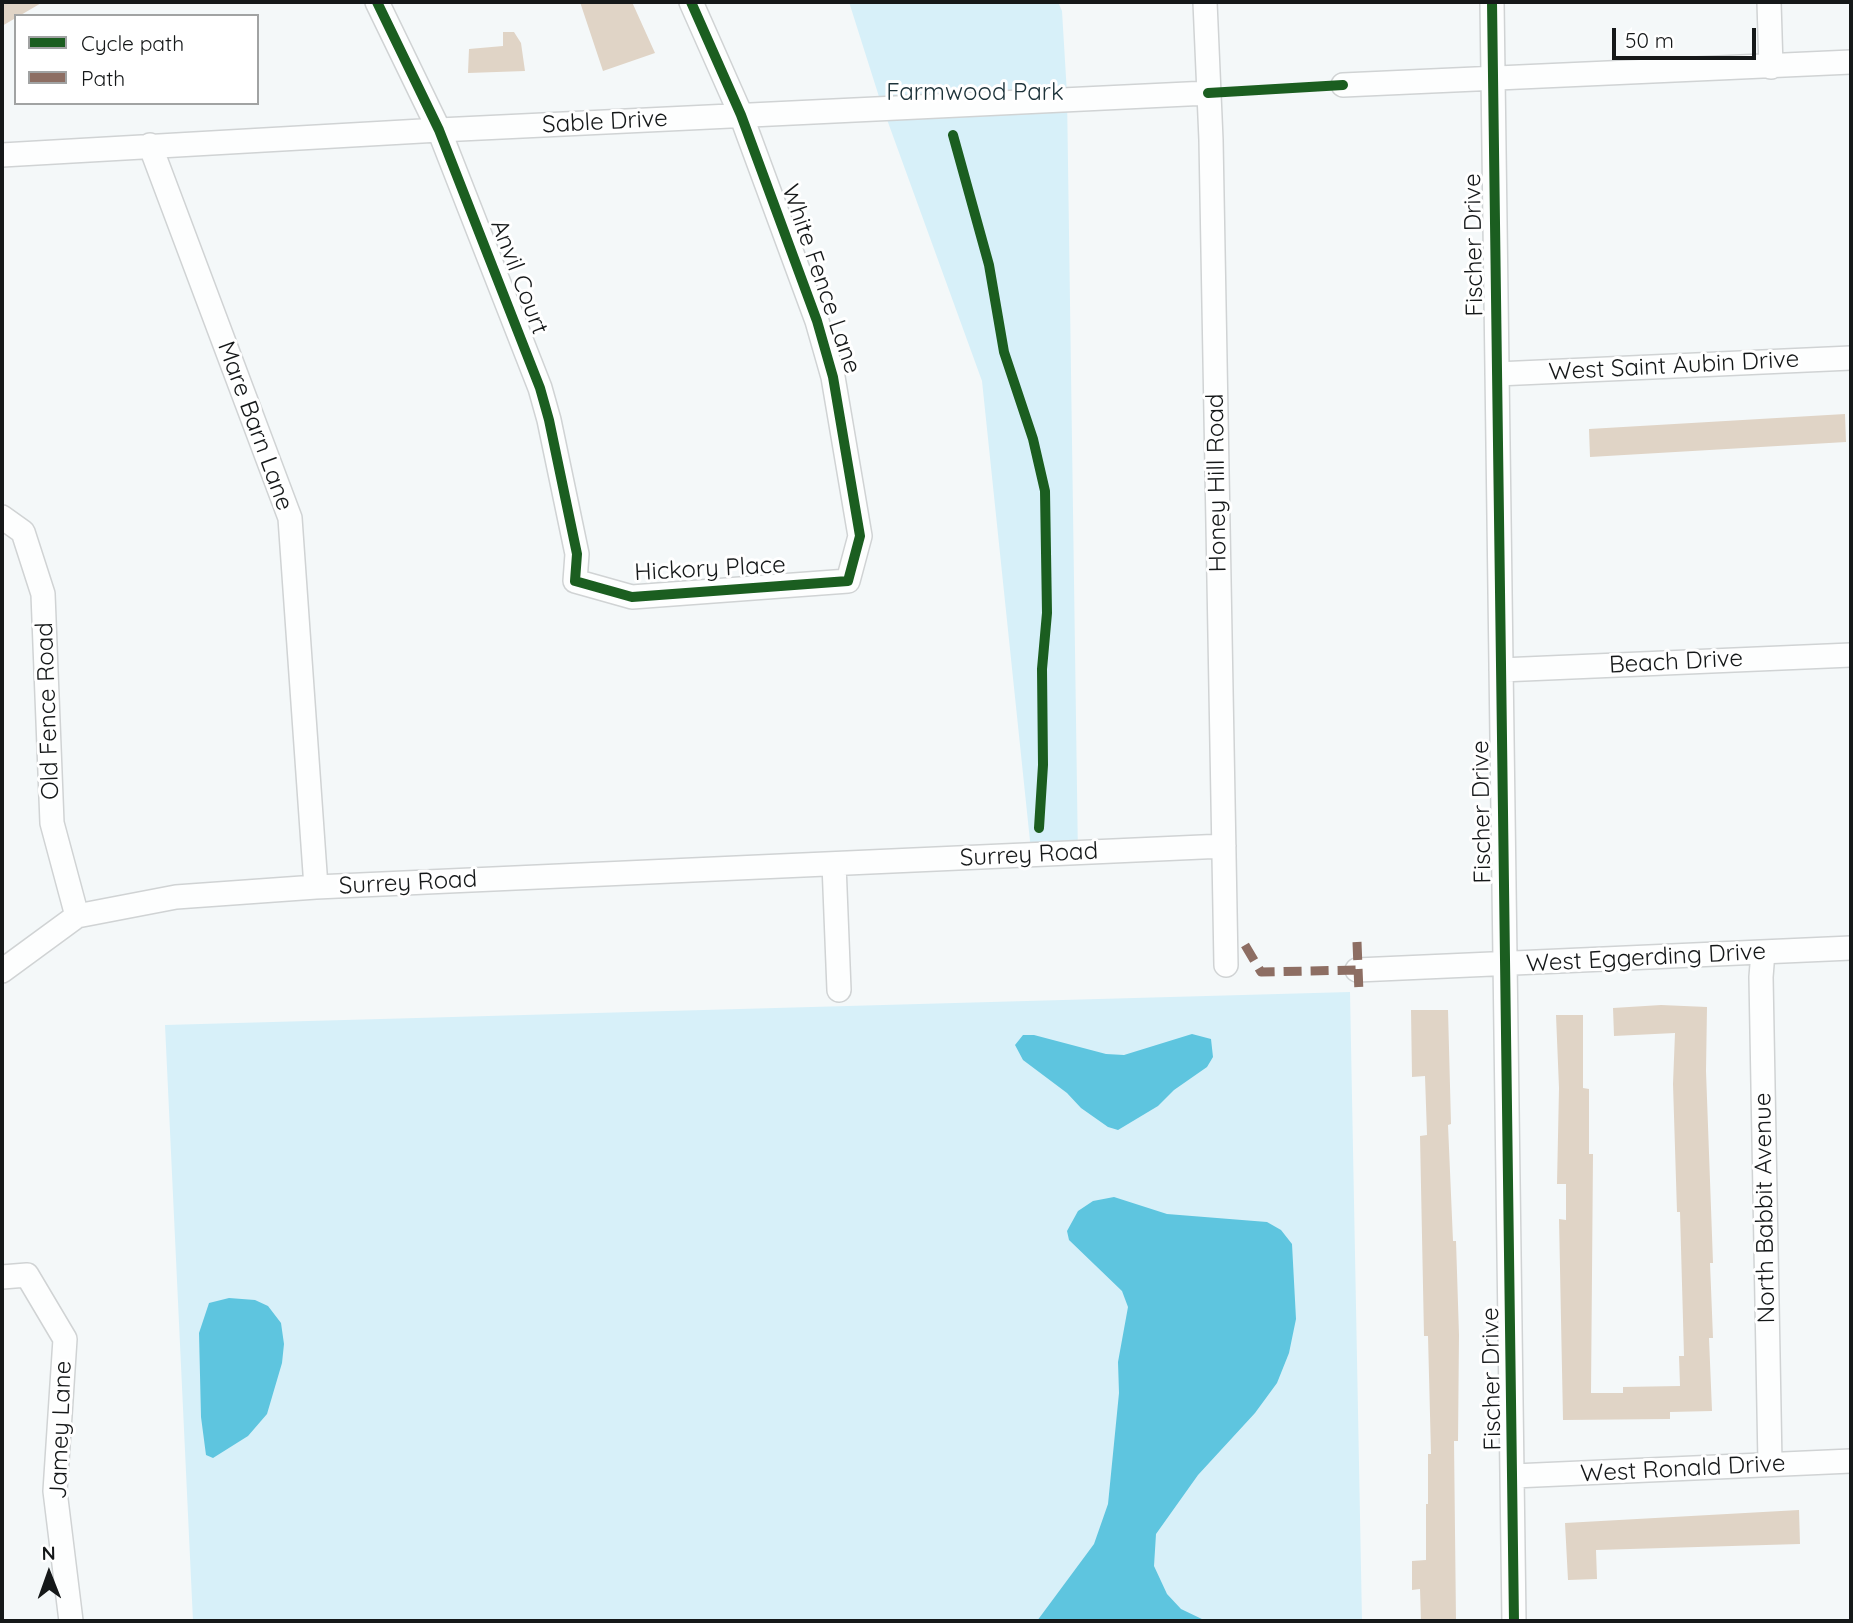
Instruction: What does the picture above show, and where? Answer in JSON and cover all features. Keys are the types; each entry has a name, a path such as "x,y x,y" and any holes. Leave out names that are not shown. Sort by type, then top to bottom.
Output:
{"street":[{"name":"Anvil Court","path":"377,2 439,130 550,420 577,554 575,581"},
{"name":"White Fence Lane","path":"691,2 741,115 817,321 833,377 860,536 848,581"},
{"name":"Honey Hill Road","path":"1205,2 1226,965"},
{"name":"Fischer Drive","path":"1492,2 1514,1621"},
{"path":"1769,2 1771,67"},
{"path":"1343,85 1851,62"},
{"name":"Sable Drive","path":"2,155 439,130 1208,93"},
{"name":"Mare Barn Lane","path":"150,145 290,518 316,887"},
{"name":"West Saint Aubin Drive","path":"1497,374 1851,358"},
{"name":"Old Fence Road","path":"2,517 23,532 43,594 52,822 76,916"},
{"name":"Hickory Place","path":"575,581 632,597 848,581"},
{"name":"Beach Drive","path":"1501,670 1851,655"},
{"name":"Surrey Road","path":"2,971 76,916 176,897 316,887 1224,846"},
{"path":"834,864 839,990"},
{"name":"West Eggerding Drive","path":"1357,970 1851,948"},
{"name":"North Babbit Avenue","path":"1763,953 1761,977 1770,1464"},
{"name":"Jamey Lane","path":"2,1277 27,1275 65,1339 55,1491 71,1621"},
{"name":"West Ronald Drive","path":"1514,1476 1851,1461"}],"green space":[{"name":"Farmwood Park","path":"849,2 1058,2 1062,11 1067,94 1078,858 1032,860 982,381 881,103"},
{"path":"1350,992 1362,1621 193,1621 165,1025"}],"water":[{"path":"1192,1034 1211,1039 1213,1057 1207,1067 1174,1090 1158,1106 1118,1130 1108,1127 1081,1108 1067,1093 1023,1060 1015,1045 1023,1035 1034,1035 1106,1054 1124,1055"},
{"path":"1114,1197 1167,1214 1267,1222 1281,1230 1292,1244 1296,1319 1289,1353 1277,1383 1255,1413 1198,1475 1156,1534 1154,1566 1167,1594 1181,1609 1206,1621 1037,1621 1094,1544 1108,1504 1119,1393 1118,1362 1128,1307 1122,1291 1069,1240 1067,1231 1078,1211 1093,1201"},
{"path":"229,1298 255,1300 268,1306 281,1323 284,1344 282,1363 267,1414 248,1436 213,1458 206,1455 201,1417 199,1333 209,1303"}],"building":[{"path":"2,2 43,2 22,14 14,14 14,19 2,26"},
{"path":"580,2 632,2 655,53 603,71"},
{"path":"503,32 514,32 521,43 525,71 468,73 469,49 503,46"},
{"path":"1845,414 1846,442 1590,457 1589,429"},
{"path":"1661,1005 1707,1007 1706,1071 1713,1263 1710,1263 1713,1338 1709,1338 1712,1411 1670,1412 1670,1419 1563,1420 1559,1219 1566,1220 1566,1184 1557,1184 1559,1088 1556,1015 1583,1015 1583,1088 1589,1089 1589,1154 1593,1154 1591,1393 1623,1393 1623,1387 1680,1386 1679,1356 1684,1356 1673,1084 1675,1033 1614,1036 1613,1008"},
{"path":"1411,1010 1448,1010 1451,1124 1448,1125 1459,1335 1458,1441 1454,1441 1456,1621 1421,1621 1420,1589 1412,1590 1412,1561 1426,1560 1428,1454 1431,1454 1428,1336 1424,1336 1420,1136 1427,1135 1425,1076 1412,1077"},
{"path":"1799,1510 1800,1544 1596,1550 1597,1579 1568,1580 1565,1523"}],"marked path":[{"path":"1357,942 1359,993"},
{"path":"1245,945 1261,972 1357,970"}],"cycle path":[{"path":"377,2 439,130 540,388 577,554 575,581 632,597 848,581 860,536 833,377 817,321 741,115 691,2"},
{"path":"1492,2 1514,1621"},
{"path":"1208,93 1343,85"},
{"path":"953,135 989,265 1004,352 1033,439 1045,491 1047,613 1042,669 1043,765 1039,828"}]}
